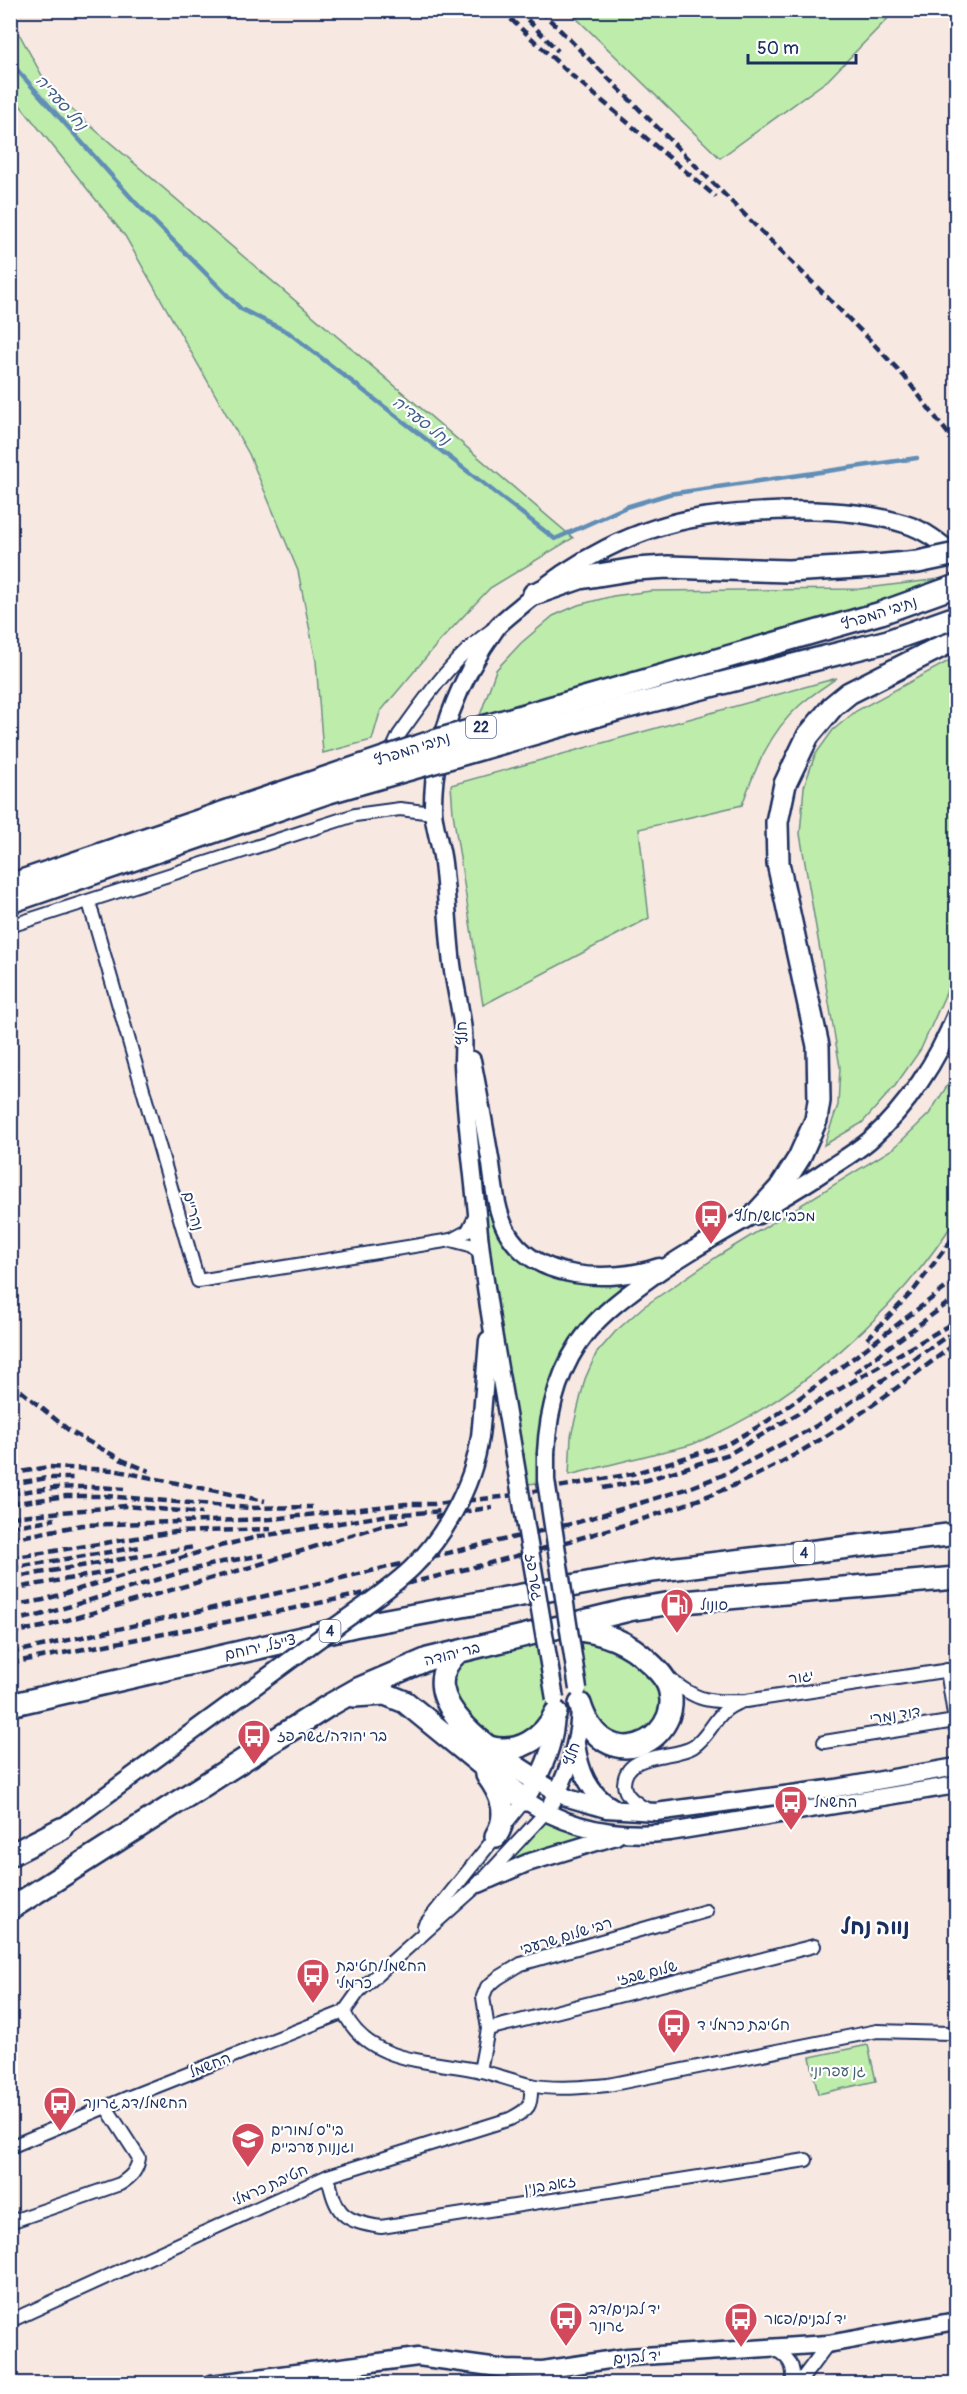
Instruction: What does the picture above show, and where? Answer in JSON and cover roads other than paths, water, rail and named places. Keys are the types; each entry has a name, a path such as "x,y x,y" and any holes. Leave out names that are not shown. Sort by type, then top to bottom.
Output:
{"highway":[{"path":"534,594 580,578 634,569 668,567 788,571 918,562 957,555"},
{"name":"נתיבי המפרץ","path":"10,885 434,741 881,613 957,586"},
{"name":"נתיבי המפרץ","path":"10,902 326,793 620,710 888,641 957,617"},
{"path":"757,1213 780,1188 799,1158 816,1120 819,1101 818,1046 778,863 777,822 785,784 808,736 833,706 849,693 957,639"},
{"name":"צייזל, ירוחם","path":"10,1705 354,1626 652,1571 957,1534"},
{"name":"בר יהודה","path":"10,1909 328,1706 358,1689 410,1666 629,1610 672,1603 957,1578"},
{"path":"557,1629 574,1630 616,1640 629,1646 659,1671 670,1692 669,1713 651,1738 634,1747 615,1747 597,1736 586,1722 579,1697"},
{"path":"458,1652 449,1661 442,1681 445,1702 483,1754 525,1800"},
{"path":"328,1706 356,1696 371,1694 395,1697 483,1754 538,1781"},
{"path":"483,1754 524,1746 539,1736 555,1705"},
{"path":"483,1754 503,1805 504,1819 496,1836"},
{"path":"10,1855 62,1829"}],"street":[{"name":"חלץ","path":"514,1455 482,1254 464,1075 463,1031 452,963 443,858 433,813 435,764 460,690 499,625 534,594 615,544 671,524 717,516 804,511 851,514 883,519 923,531 957,555"},
{"path":"10,885 384,754 393,748 403,729 457,660 479,638 499,625"},
{"path":"10,926 355,815 400,809 433,813"},
{"name":"נהריים","path":"89,902 198,1281 451,1240"},
{"path":"463,1031 474,1073 501,1218 510,1236 528,1254 544,1264 584,1277 630,1274 669,1264 757,1213 868,1142 886,1125 933,1060 957,1014"},
{"path":"451,1240 468,1231 474,1221 477,1206"},
{"path":"451,1240 470,1245 482,1254"},
{"name":"גשר פז","path":"579,1697 546,1480 549,1417 554,1397 579,1344 598,1320 669,1264"},
{"path":"10,1863 62,1829 386,1590 411,1569 427,1551 454,1510 469,1480 477,1451 490,1315"},
{"name":"גשר פז","path":"514,1455 555,1705"},
{"name":"יגור","path":"659,1671 696,1698 719,1702 746,1701 952,1669"},
{"name":"דוד נמרי","path":"824,1742 955,1721 952,1669"},
{"name":"חלץ","path":"545,1813 557,1793 576,1743 579,1697"},
{"path":"656,1812 636,1803 625,1790 625,1779 631,1769 647,1758 690,1748 700,1741 721,1713 732,1705 746,1701"},
{"name":"חלץ","path":"525,1800 538,1781 550,1749 555,1705"},
{"path":"576,1743 579,1761 589,1786 602,1800 622,1811"},
{"path":"538,1781 568,1798 622,1811 656,1812 824,1790 957,1767"},
{"path":"394,1961 525,1800 545,1813 587,1827 623,1834 670,1832 957,1785"},
{"path":"545,1813 478,1884 359,1991 344,2012 355,2032 371,2045 408,2059 480,2071 531,2085 574,2088 608,2085 877,2031 949,2033 957,2031"},
{"path":"478,1884 527,1863 623,1834"},
{"name":"רבי שלום שרעבי","path":"480,2071 488,2029 483,1996 487,1987 511,1970 532,1961 706,1911"},
{"name":"שלום שבזי","path":"488,2029 814,1946"},
{"name":"החשמל","path":"10,2147 344,2012"},
{"name":"חטיבת כרמלי","path":"10,2321 328,2176 510,2119 525,2111 532,2101 531,2085"},
{"path":"10,2222 120,2184 131,2177 138,2167 139,2158 106,2107"},
{"name":"זאב בנין","path":"328,2176 333,2201 340,2212 356,2223 381,2227 806,2160"},
{"name":"יד לבנים","path":"211,2384 418,2356 506,2369 543,2370 628,2357 828,2344 957,2321"},
{"path":"798,2384 828,2344"},
{"path":"772,2348 790,2359 793,2368 792,2384"}],"waterway":[{"name":"נחל סעדיה","path":"10,62 135,202 241,309 288,332 555,539 626,507 669,494 917,458"}],"railway":[{"path":"501,10 569,73 716,197"},
{"path":"518,10 558,51"},
{"path":"540,10 868,338 904,376 956,444"},
{"path":"867,1339 914,1290 956,1234"},
{"path":"10,1539 82,1525 271,1519 405,1504 434,1504 501,1497 632,1474 728,1444 766,1422 956,1280"},
{"path":"854,1373 956,1297"},
{"path":"603,1488 647,1480 729,1454 956,1321"},
{"path":"10,1653 231,1604 575,1523 686,1489 723,1475 816,1426 956,1330"},
{"path":"10,1663 334,1600 527,1553 661,1513 739,1483 796,1454 879,1401 956,1343"},
{"path":"10,1382 71,1432 122,1460 149,1471"},
{"path":"10,1474 48,1467 113,1470 265,1501"},
{"path":"10,1484 47,1478 75,1478"},
{"path":"10,1494 67,1487 124,1489"},
{"path":"10,1504 66,1496 106,1496 250,1508 312,1507"},
{"path":"10,1517 125,1506 202,1513"},
{"path":"435,1517 492,1507"},
{"path":"10,1606 43,1600 220,1546 262,1536 388,1515 443,1511"},
{"path":"10,1527 55,1519"},
{"path":"10,1633 47,1626 251,1567 380,1526 412,1521"},
{"path":"10,1558 174,1532 271,1529"},
{"path":"10,1568 140,1547"},
{"path":"10,1578 194,1547"},
{"path":"10,1621 41,1615 179,1573 222,1562 264,1555"},
{"path":"10,1589 114,1571"}],"place":[{"name":"מכבי אש/חלץ","path":"711,1245"},
{"name":"סונול","path":"677,1634"},
{"name":"בר יהודה/גשר פז","path":"254,1765"},
{"name":"החשמל","path":"791,1831"},
{"name":"החשמל/חטיבת כרמלי","path":"313,2004"},
{"name":"חטיבת כרמלי ד","path":"674,2054"},
{"name":"החשמל/דב גרונר","path":"60,2132"},
{"name":"בי\"ס למורים וגננות ערביים","path":"248,2168"},
{"name":"יד לבנים/דב גרונר","path":"566,2347"},
{"name":"יד לבנים/פאר","path":"741,2348"}],"district":[{"name":"נווה נחל","path":"875,1927"}],"park label":[{"name":"גן עפרוני","path":"838,2071"}]}
